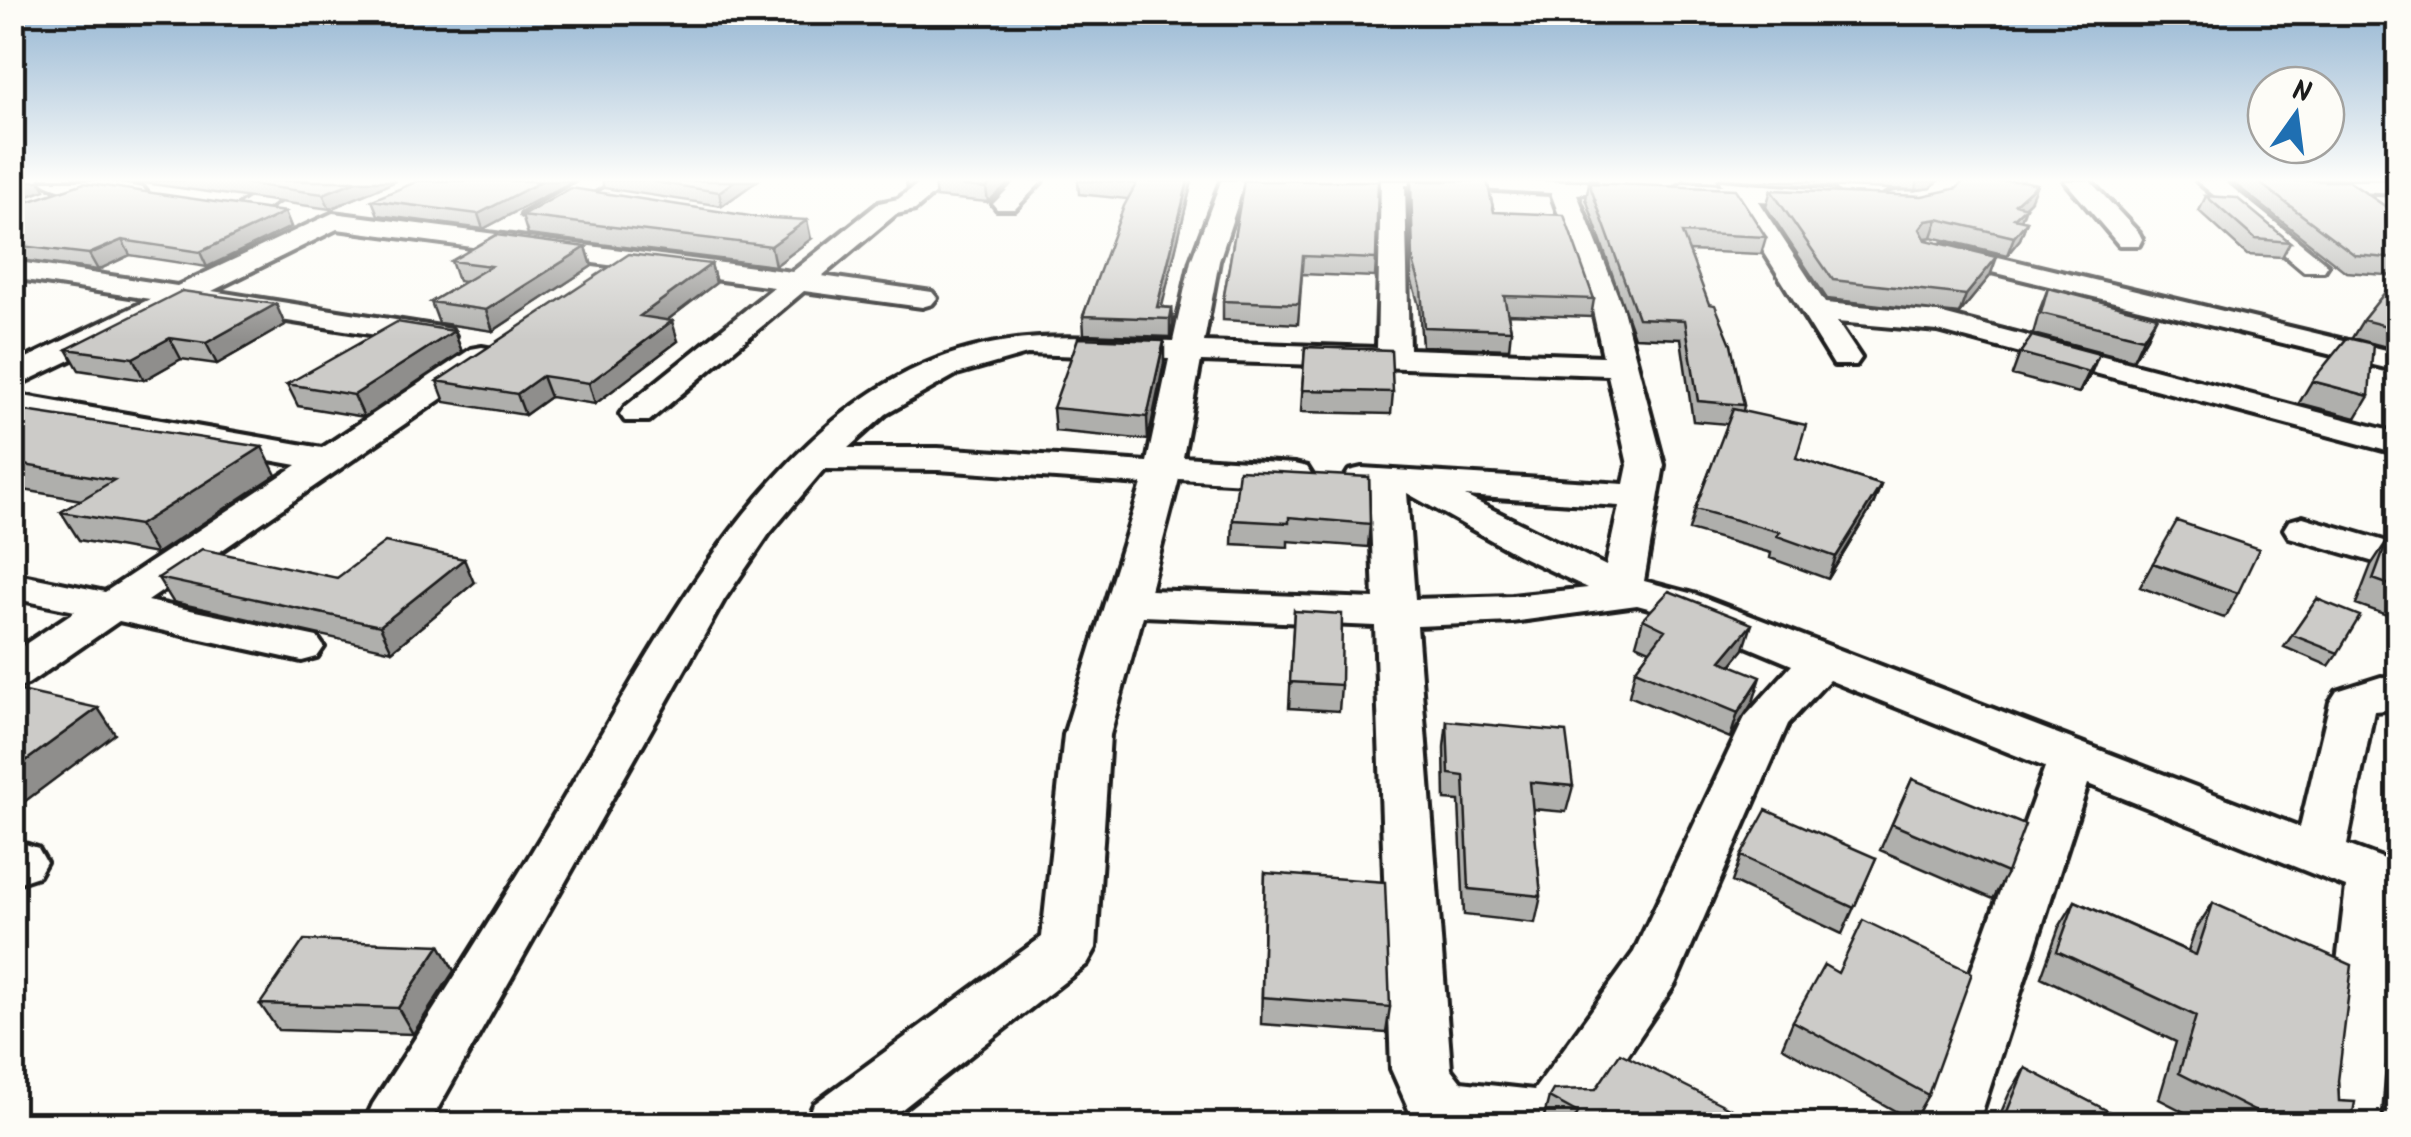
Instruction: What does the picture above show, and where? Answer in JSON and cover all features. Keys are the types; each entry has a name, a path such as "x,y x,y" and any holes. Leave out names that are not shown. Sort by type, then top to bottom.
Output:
{"street":[{"path":"12,378 307,234"},
{"path":"430,234 922,298"},
{"path":"488,242 502,234"},
{"path":"637,414 855,234"},
{"path":"836,1124 1068,948 1087,735 1163,470 1205,261 1214,234"},
{"path":"1393,234 1393,359"},
{"path":"1579,234 1606,306 1646,465 1631,590"},
{"path":"1766,234 1845,358"},
{"path":"2126,234 2130,239"},
{"path":"2275,234 2314,265"},
{"path":"1930,249 2398,362"},
{"path":"579,292 627,260"},
{"path":"12,270 506,339 12,674"},
{"path":"1815,311 1939,322 2398,444"},
{"path":"395,1124 488,976 710,588 772,502 811,458 896,393 957,360 1000,348 1051,344 1185,353 1621,366"},
{"path":"12,404 330,460"},
{"path":"811,458 938,459 1640,496"},
{"path":"1402,482 1532,547 1631,590 1682,604 2386,881 2349,1124"},
{"path":"1402,482 1397,613 1421,1069 1431,1092 1446,1108 1547,1123 1655,967 1768,717 1822,661"},
{"path":"2303,529 2398,557"},
{"path":"12,586 302,647"},
{"path":"1126,602 1397,613 1584,604 1631,590"},
{"path":"2318,855 2352,702 2380,692 2398,694"},
{"path":"1948,1124 2072,759"}],"building":[{"path":"12,234 238,234 200,252 122,240 89,254 12,245"},
{"path":"672,234 788,234 771,246"},
{"path":"1114,234 1175,234 1157,307 1172,308 1170,319 1083,316"},
{"path":"1235,234 1377,234 1376,259 1303,256 1299,304 1223,301"},
{"path":"1412,234 1571,234 1594,299 1504,296 1511,330 1424,327 1421,288 1413,261"},
{"path":"1608,234 1682,234 1709,304 1715,305 1731,344 1744,405 1698,401 1685,320 1638,318"},
{"path":"1704,234 1764,234 1766,237"},
{"path":"1801,234 1923,234 1926,240 1997,257 1966,295 1833,280"},
{"path":"2249,234 2280,234 2290,242 2255,239"},
{"path":"2327,234 2398,234 2398,259 2355,255"},
{"path":"496,235 586,247 486,310 431,302 491,266 451,261"},
{"path":"629,254 711,264 640,316 672,321 589,383 542,376 517,394 437,381"},
{"path":"2398,276 2398,329 2363,320"},
{"path":"2048,288 2157,316 2143,338 2041,313"},
{"path":"182,291 276,304 206,343 170,338 133,358 67,349"},
{"path":"397,322 454,331 354,395 287,384"},
{"path":"2032,336 2099,354 2089,372 2020,353"},
{"path":"1078,338 1164,341 1147,417 1053,408"},
{"path":"2347,338 2373,344 2369,396 2312,381"},
{"path":"1305,347 1391,350 1393,392 1302,390"},
{"path":"12,409 262,447 139,525 61,512 114,480 12,463"},
{"path":"1733,409 1806,425 1796,458 1881,485 1836,557 1777,536 1780,532 1695,509"},
{"path":"1239,470 1369,477 1370,524 1289,517 1289,523 1233,520"},
{"path":"2177,521 2259,549 2238,593 2153,563"},
{"path":"2387,541 2398,544 2398,588 2373,579"},
{"path":"385,542 464,559 380,626 158,578 202,549 337,578"},
{"path":"1669,591 1752,624 1721,661 1761,677 1738,713 1635,670 1665,630 1643,619"},
{"path":"2317,599 2360,616 2338,653 2292,635"},
{"path":"1294,611 1342,614 1341,685 1290,682"},
{"path":"12,689 98,708 12,771"},
{"path":"1447,721 1566,732 1573,786 1530,782 1541,896 1469,889 1464,776 1449,774"},
{"path":"1912,779 2025,825 2007,873 1892,824"},
{"path":"1766,810 1876,858 1854,908 1741,856"},
{"path":"1265,873 1385,882 1390,1007 1262,997"},
{"path":"2075,901 2196,955 2213,903 2352,965 2338,1081 2339,1101 2355,1102 2351,1124 2280,1124 2179,1073 2196,1016 2057,951"},
{"path":"1863,920 1972,973 1928,1095 1793,1021 1824,965 1838,973"},
{"path":"304,940 440,945 398,1008 260,1004"},
{"path":"1620,1053 1761,1124 1572,1124 1578,1113 1549,1097 1553,1090 1596,1089"},
{"path":"2025,1068 2133,1124 2002,1124"}]}
